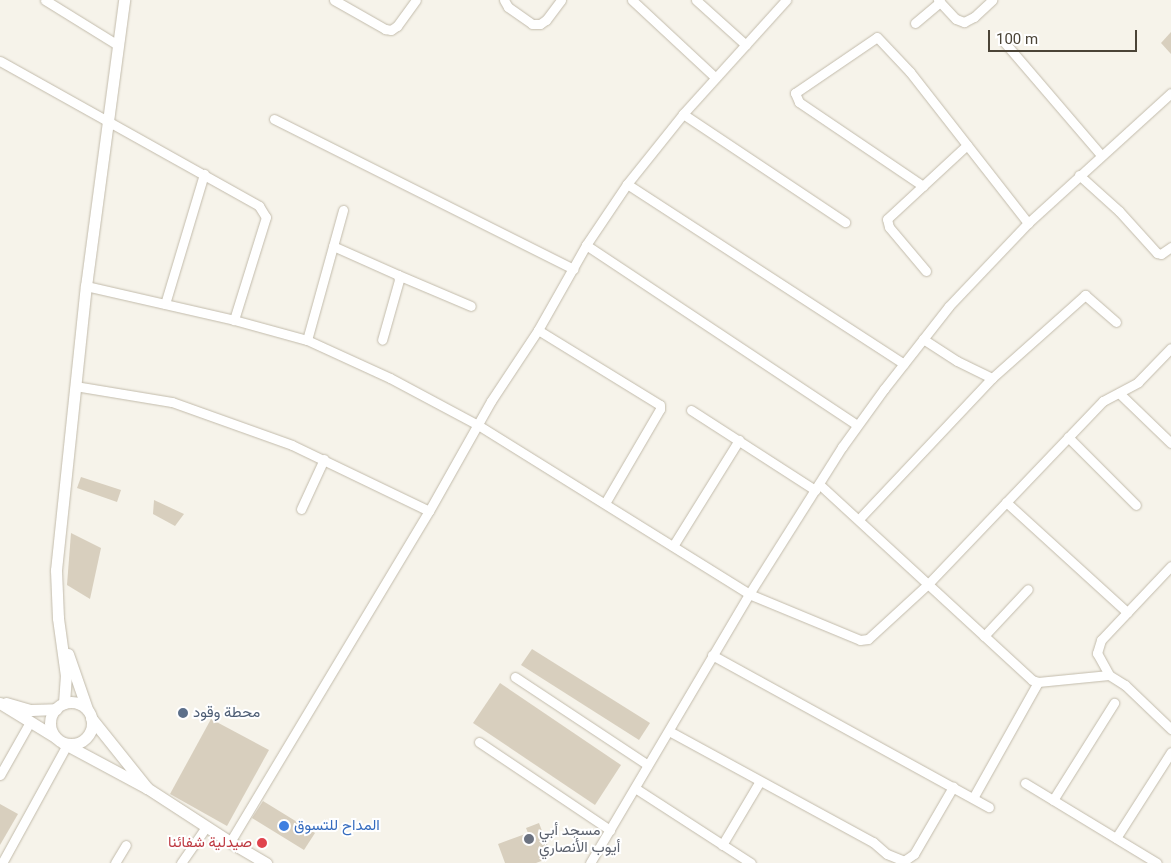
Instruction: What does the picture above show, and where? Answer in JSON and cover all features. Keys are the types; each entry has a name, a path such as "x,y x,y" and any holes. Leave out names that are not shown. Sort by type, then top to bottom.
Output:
{"street":[{"path":"45,0 118,45"},
{"path":"62,639 89,714 90,732 85,739 76,743 62,741 50,722 60,706 66,684 58,618 56,570 86,286 124,0"},
{"path":"334,0 385,30 390,30 397,26 416,0"},
{"path":"504,0 508,6 532,24 540,24 546,20 561,0"},
{"path":"632,0 715,77"},
{"path":"696,0 746,45"},
{"path":"230,842 428,511 491,401 538,330 586,245 627,184 683,114 786,0"},
{"path":"915,24 939,1 956,19 964,22 974,17 992,0"},
{"path":"923,186 799,102 795,93 877,37 910,72 1028,223"},
{"path":"1005,43 1101,155"},
{"path":"0,61 254,202 263,211 266,217 234,320"},
{"path":"590,863 749,594 857,425 949,306 1028,223 1171,93"},
{"path":"683,114 845,222"},
{"path":"274,119 573,269"},
{"path":"926,271 887,223 887,219 967,146"},
{"path":"165,304 204,174"},
{"path":"1079,175 1119,211 1157,253 1161,254 1171,247"},
{"path":"627,184 904,364"},
{"path":"307,340 343,210"},
{"path":"586,245 857,425"},
{"path":"333,246 471,306"},
{"path":"382,340 399,280 398,275"},
{"path":"86,286 234,320 307,340 390,378 478,425 749,594 860,640 868,639 928,584 1103,401 1138,382 1171,348"},
{"path":"859,519 992,378 1085,295 1116,322"},
{"path":"538,330 660,405 660,409 604,504"},
{"path":"923,339 957,361 992,378"},
{"path":"75,386 172,402 292,445 428,511"},
{"path":"1119,393 1171,443"},
{"path":"691,410 817,487 859,519 1032,680 1038,682 1109,676"},
{"path":"1068,437 1136,505"},
{"path":"673,546 738,440"},
{"path":"301,509 324,459"},
{"path":"1006,502 1126,612"},
{"path":"1171,566 1126,612 1098,645 1097,654 1109,676 1125,685 1171,729"},
{"path":"984,636 1028,589"},
{"path":"712,655 990,807"},
{"path":"515,677 648,766"},
{"path":"973,798 1038,682"},
{"path":"0,702 62,741 147,788 206,827 266,863"},
{"path":"0,702 31,710 79,704 147,788"},
{"path":"1053,800 1114,703"},
{"path":"0,776 30,722"},
{"path":"669,731 873,842 887,854 902,862 914,854 953,787"},
{"path":"2,863 62,741"},
{"path":"479,742 610,830"},
{"path":"1116,838 1171,752"},
{"path":"722,845 760,780"},
{"path":"1025,783 1157,863"},
{"path":"634,788 751,863"},
{"path":"180,863 206,827"},
{"path":"115,863 126,845"}],"building":[{"path":"1171,32 1171,54 1161,43"},
{"path":"81,477 121,490 117,502 77,488"},
{"path":"154,500 184,514 175,526 153,514"},
{"path":"71,533 101,548 90,599 67,585"},
{"path":"532,649 650,723 639,740 521,665"},
{"path":"500,683 621,765 595,805 473,723"},
{"path":"211,719 269,750 227,826 170,794"},
{"name":"المداح للتسوق","path":"263,801 315,833 304,850 252,818"},
{"path":"0,804 18,814 0,845"},
{"name":"مسجد أبي أيوب الأنصاري","path":"539,823 552,857 536,863 505,863 498,844 528,833 526,828"}],"place":[{"name":"محطة وقود","path":"183,713"},
{"name":"المداح للتسوق","path":"284,826"},
{"name":"مسجد أبي أيوب الأنصاري","path":"529,839"},
{"name":"صيدلية شفائنا","path":"262,843"}]}
